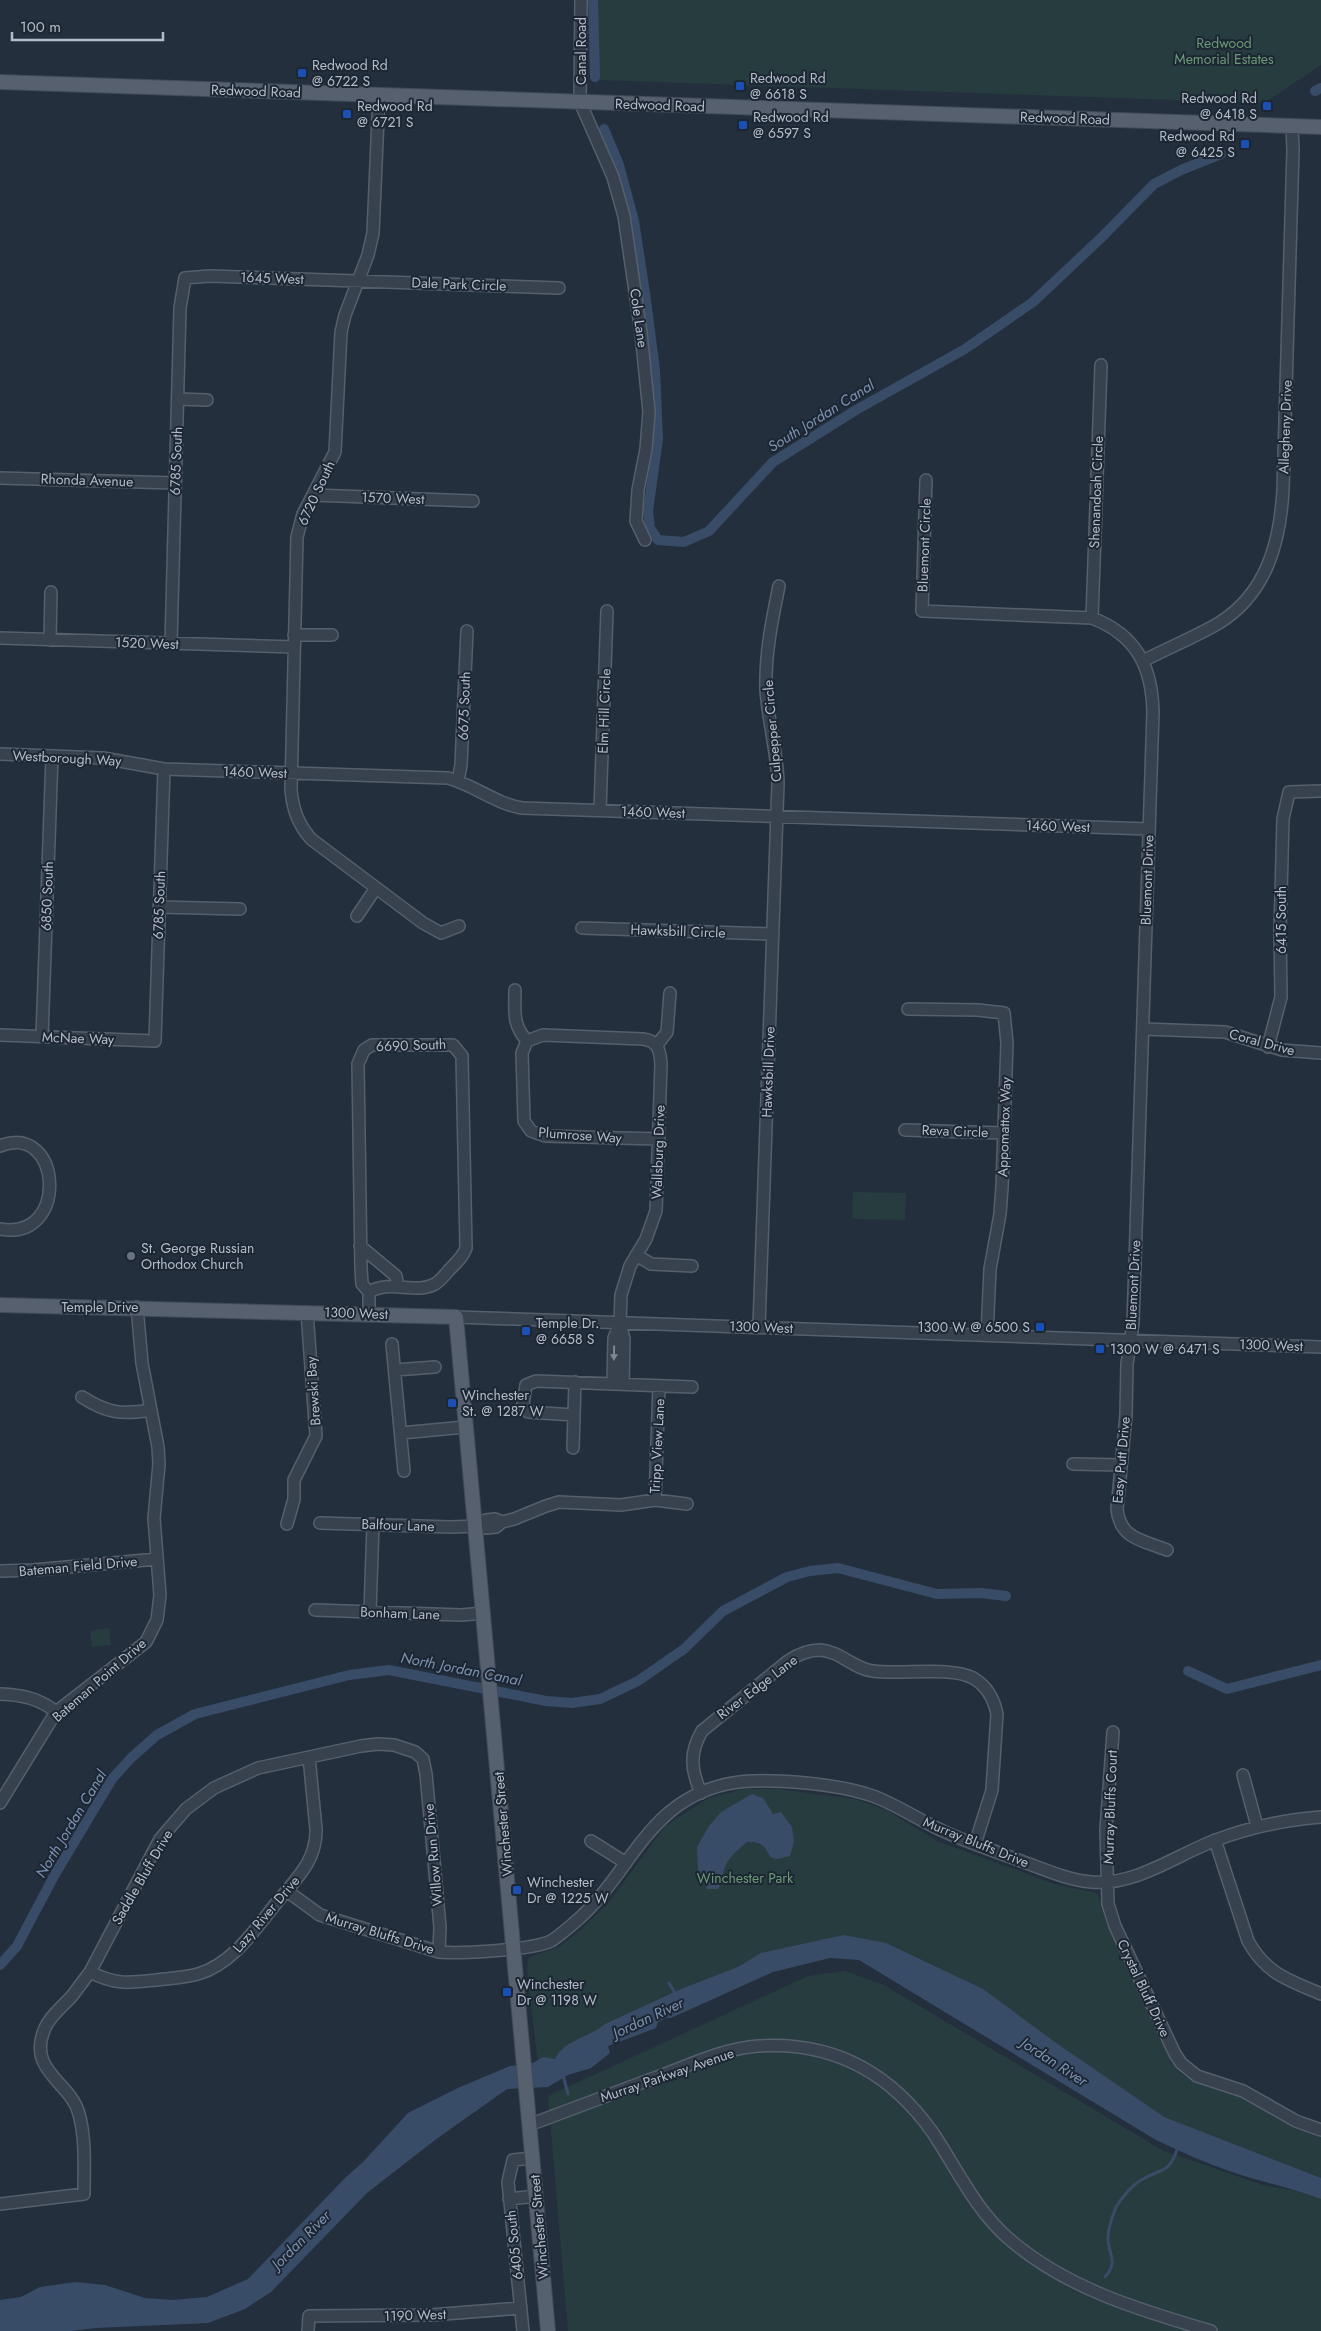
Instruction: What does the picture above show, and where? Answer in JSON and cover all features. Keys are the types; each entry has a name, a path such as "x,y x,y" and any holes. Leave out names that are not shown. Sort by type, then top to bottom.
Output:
{"main road":[{"name":"Redwood Road","path":"0,82 1321,127"},
{"name":"Temple Drive","path":"0,1305 201,1308"},
{"name":"1300 West","path":"201,1308 456,1317"},
{"name":"Winchester Street","path":"456,1317 548,2331"}],"street":[{"name":"Canal Road","path":"580,102 582,0"},
{"name":"6720 South","path":"379,95 373,233 368,255 345,315 341,332 335,452 303,514 297,537 290,773 292,802 301,828 311,839 423,923 440,933 459,926"},
{"name":"Cole Lane","path":"580,102 613,177 624,216 632,268 649,412 646,449 638,490 636,521 645,540"},
{"name":"Allegheny Drive","path":"1143,661 1218,623 1233,613 1250,595 1266,569 1274,551 1279,533 1283,490 1293,169 1292,126"},
{"name":"1645 West","path":"185,278 209,276 359,281"},
{"name":"6785 South","path":"171,643 180,308 185,278"},
{"name":"Dale Park Circle","path":"359,281 559,288"},
{"name":"Shenandoah Circle","path":"1092,618 1101,365"},
{"path":"178,399 207,400"},
{"name":"Rhonda Avenue","path":"0,478 175,483"},
{"name":"Bluemont Circle","path":"922,611 926,480"},
{"name":"1570 West","path":"313,495 473,501"},
{"name":"Culpepper Circle","path":"776,816 777,760 766,689 768,642 779,586"},
{"path":"50,640 51,592"},
{"name":"Elm Hill Circle","path":"600,810 608,611"},
{"name":"Bluemont Drive","path":"922,611 1092,618 1121,633 1135,647 1149,676 1153,703 1133,1323 1130,1340"},
{"name":"6675 South","path":"458,781 461,765 467,632"},
{"path":"294,635 332,635"},
{"name":"1520 West","path":"0,638 294,647"},
{"name":"Westborough Way","path":"0,754 115,759 164,770"},
{"name":"6850 South","path":"42,1037 52,756"},
{"name":"6785 South","path":"155,1040 164,770"},
{"name":"1460 West","path":"164,770 437,777 458,781 512,806 1149,829"},
{"name":"6415 South","path":"1268,1047 1282,997 1280,932 1283,819 1289,792 1321,791"},
{"name":"Hawksbill Drive","path":"759,1327 776,816"},
{"path":"357,916 376,888"},
{"path":"159,907 240,909"},
{"name":"Hawksbill Circle","path":"582,928 773,934"},
{"path":"515,990 516,1024 518,1031 528,1041 538,1036 643,1039 653,1042 657,1046 667,1032 670,993"},
{"name":"Appomattox Way","path":"908,1009 978,1010 1004,1014 1007,1043 1000,1214 990,1269 987,1335"},
{"name":"Coral Drive","path":"1143,1029 1225,1032 1268,1047 1288,1051 1321,1053"},
{"name":"McNae Way","path":"0,1035 155,1040"},
{"name":"Plumrose Way","path":"528,1041 522,1053 523,1105 524,1121 531,1131 545,1136 659,1140"},
{"name":"6690 South","path":"369,1292 378,1287 426,1287 436,1284 460,1258 466,1248 462,1056 453,1045 372,1044 364,1050 358,1064 360,1246 362,1284 369,1292 369,1314"},
{"name":"Wallsburg Drive","path":"618,1384 624,1339 620,1323 621,1294 625,1278 652,1225 656,1211 661,1057 657,1046"},
{"name":"Reva Circle","path":"905,1130 1004,1133"},
{"path":"0,1146 15,1142 31,1146 42,1154 49,1170 49,1197 45,1211 35,1222 20,1230 0,1229"},
{"path":"360,1246 396,1276 398,1286"},
{"path":"636,1255 655,1265 692,1266"},
{"name":"Bateman Point Drive","path":"0,1803 56,1712 146,1642 157,1620 160,1608 154,1518 159,1464 155,1428 142,1363 137,1307"},
{"name":"Brewski Bay","path":"286,1524 294,1499 294,1480 316,1436 307,1312"},
{"name":"1300 West","path":"456,1317 1321,1347"},
{"name":"Easy Putt Drive","path":"1130,1340 1126,1414 1117,1509 1121,1528 1133,1536 1167,1550"},
{"path":"392,1344 404,1471"},
{"path":"395,1370 435,1367"},
{"path":"574,1415 528,1412 524,1408 524,1388 529,1383 536,1381 692,1386"},
{"path":"573,1448 575,1382"},
{"name":"Tripp View Lane","path":"476,1526 486,1520 494,1519 502,1522 514,1520 559,1502 621,1506 655,1500 659,1386"},
{"path":"82,1398 108,1411 131,1413 150,1410"},
{"path":"401,1433 466,1427"},
{"path":"1073,1464 1120,1466"},
{"path":"655,1500 687,1504"},
{"name":"Balfour Lane","path":"320,1523 451,1528 476,1526"},
{"path":"370,1612 373,1524"},
{"name":"Bateman Field Drive","path":"0,1571 33,1570 157,1559"},
{"name":"Bonham Lane","path":"315,1610 461,1615 484,1613"},
{"name":"River Edge Lane","path":"702,1792 695,1777 692,1761 694,1747 702,1731 799,1654 813,1650 828,1651 871,1671 961,1674 982,1684 990,1693 998,1714 993,1782 990,1798 975,1844"},
{"path":"0,1694 32,1698 42,1702 56,1712"},
{"name":"Murray Bluffs Court","path":"1108,1881 1106,1830 1113,1732"},
{"name":"Saddle Bluff Drive","path":"0,2204 84,2194 84,2158 79,2113 66,2092 48,2074 41,2056 43,2034 47,2024 90,1972 150,1856 170,1826 186,1809 214,1788 246,1772 361,1746 386,1744 408,1748 423,1759"},
{"name":"Lazy River Drive","path":"90,1972 110,1981 127,1983 189,1976 206,1971 232,1955 308,1865 315,1848 316,1829 309,1757"},
{"name":"Willow Run Drive","path":"423,1759 440,1927 439,1952"},
{"path":"1243,1775 1257,1826"},
{"name":"Murray Bluffs Drive","path":"287,1890 320,1915 439,1952 456,1953 514,1948 545,1943 565,1930 597,1901 647,1833 674,1808 702,1792 726,1784 754,1780 770,1780 853,1790 890,1803 944,1832 975,1844 1074,1879 1096,1882 1133,1877 1215,1840 1257,1826 1321,1817"},
{"path":"1215,1840 1248,1942 1256,1955 1267,1967 1281,1977 1321,1994"},
{"path":"591,1842 626,1863"},
{"name":"Crystal Bluff Drive","path":"1108,1881 1108,1904 1115,1926 1175,2054 1189,2071 1205,2079 1243,2091 1296,2120 1321,2130"},
{"name":"Murray Parkway Avenue","path":"529,2125 711,2057 755,2046 817,2049 858,2064 885,2081 909,2103 933,2134 961,2181 986,2215 1007,2237 1038,2261 1075,2284 1166,2318 1211,2331"},
{"name":"6405 South","path":"523,2331 508,2182 513,2160 532,2158"},
{"path":"509,2198 536,2196"},
{"name":"1190 West","path":"308,2331 309,2316 431,2315 521,2308"}],"green space":[{"name":"Redwood Memorial Estates","path":"596,0 1321,0 1321,65 1264,103 599,80"},
{"path":"853,1192 906,1193 905,1220 852,1219"},
{"path":"109,1628 111,1645 92,1647 90,1631"},
{"name":"Winchester Park","path":"744,1789 778,1789 855,1799 886,1810 937,1841 1055,1884 1096,1893 1100,1899 1106,1921 1171,2062 1181,2074 1199,2084 1250,2101 1293,2126 1321,2137 1321,2180 1176,2129 869,1950 787,1955 539,2072 527,1970 529,1957 559,1947 587,1924 610,1901 666,1825 709,1798"},
{"path":"845,1971 884,1985 1162,2150 1263,2185 1313,2194 1321,2198 1321,2331 568,2331 548,2096 808,1976"}],"water":[{"path":"752,1794 763,1798 773,1814 781,1812 792,1827 794,1842 790,1856 777,1859 770,1857 766,1849 761,1845 755,1842 747,1842 728,1862 718,1889 707,1889 698,1870 697,1847 709,1826 721,1812"},
{"name":"Jordan River","path":"844,1935 886,1943 983,1989 1052,2040 1164,2117 1321,2178 1321,2199 1222,2169 1156,2140 859,1960 830,1958 773,1972 671,2018 666,2018 658,2022 656,2028 608,2046 610,2053 591,2068 568,2075 548,2087 507,2089 435,2140 367,2193 271,2292 245,2309 208,2323 96,2328 71,2331 0,2331 0,2300 21,2297 40,2287 76,2282 105,2285 145,2298 172,2300 207,2297 248,2279 345,2178 364,2161 408,2113 460,2087 510,2066 533,2063 543,2057 555,2059 564,2047 605,2024 681,1989 738,1967 761,1953"}],"waterway":[{"name":"South Jordan Canal","path":"593,0 595,77"},
{"name":"South Jordan Canal","path":"1315,91 1321,88"},
{"name":"South Jordan Canal","path":"604,129 619,165 634,221 655,370 658,439 648,511 650,528 658,540 684,542 709,531 773,462 856,410 965,349 1033,302 1102,237 1154,184 1181,170 1221,154"},
{"name":"North Jordan Canal","path":"0,1965 17,1946 54,1876 112,1779 131,1758 157,1735 195,1714 349,1675 389,1670 546,1701 572,1703 600,1699 638,1681 684,1649 723,1611 787,1577 810,1571 838,1568 937,1594 981,1593 1006,1596"},
{"name":"North Jordan Canal","path":"1188,1671 1227,1689 1321,1665"},
{"name":"Jordan River","path":"669,1983 676,1995"},
{"path":"563,2075 568,2094"},
{"path":"1105,2277 1112,2263 1108,2237 1116,2207 1135,2184 1169,2166 1178,2147"}],"place":[{"name":"Redwood Rd @ 6722 S","path":"302,73"},
{"name":"Redwood Rd @ 6618 S","path":"740,86"},
{"name":"Redwood Rd @ 6418 S","path":"1267,106"},
{"name":"Redwood Rd @ 6721 S","path":"347,114"},
{"name":"Redwood Rd @ 6597 S","path":"743,125"},
{"name":"Redwood Rd @ 6425 S","path":"1245,144"},
{"name":"St. George Russian Orthodox Church","path":"131,1256"},
{"name":"1300 W @ 6500 S","path":"1040,1327"},
{"name":"Temple Dr. @ 6658 S","path":"526,1331"},
{"name":"1300 W @ 6471 S","path":"1100,1349"},
{"name":"Winchester St. @ 1287 W","path":"452,1403"},
{"name":"Winchester Dr @ 1225 W","path":"517,1890"},
{"name":"Winchester Dr @ 1198 W","path":"507,1992"}]}
